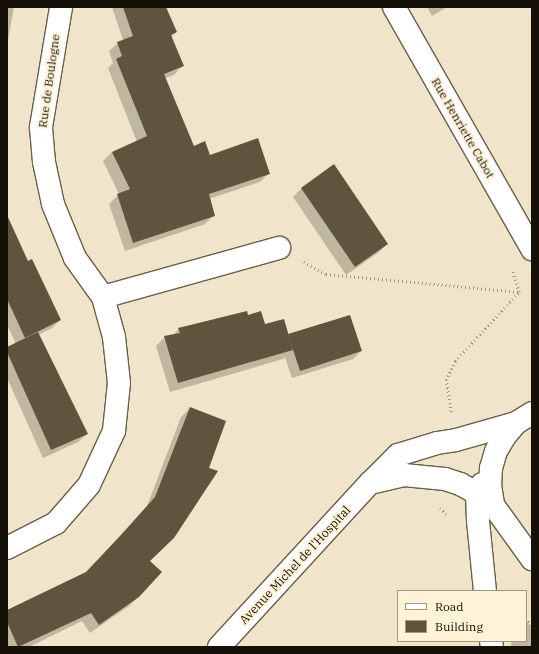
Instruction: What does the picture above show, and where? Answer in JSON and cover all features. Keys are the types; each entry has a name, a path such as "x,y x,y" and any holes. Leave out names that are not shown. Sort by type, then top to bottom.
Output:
{"street":[{"name":"Rue de Boulogne","path":"7,548 56,523 89,485 114,431 119,383 114,337 103,297 75,258 53,204 44,162 41,127 61,7"},
{"name":"Rue Henriette Cabot","path":"394,7 532,249"},
{"path":"103,297 279,248"},
{"path":"485,590 478,522 490,485 491,468 496,451 505,436 527,413"},
{"name":"Avenue Michel de l'Hospital","path":"219,647 370,483 398,455 437,443 456,440 527,413"},
{"path":"370,483 404,475 445,479 460,484 485,499 532,559"}],"path":[{"path":"279,248 326,274 519,292 511,269 518,266"}],"building":[{"path":"123,7 166,7 177,32 171,35 184,66 164,74 194,146 205,141 210,155 258,138 270,174 209,194 215,216 133,243 117,194 130,189 112,152 147,136 116,59 122,56 117,42 133,36"},
{"path":"334,164 388,244 355,267 301,188"},
{"path":"7,215 28,261 32,259 61,320 25,338 7,299"},
{"path":"247,311 248,315 261,311 265,324 284,319 293,350 178,383 164,336 180,333 178,328"},
{"path":"350,315 362,351 300,371 288,334"},
{"path":"38,332 88,434 51,450 7,352 7,347"},
{"path":"190,407 226,421 209,468 218,471 174,538 150,561 162,572 139,597 99,625 91,613 18,647 7,622 7,610 86,572 122,534 155,497"}]}
